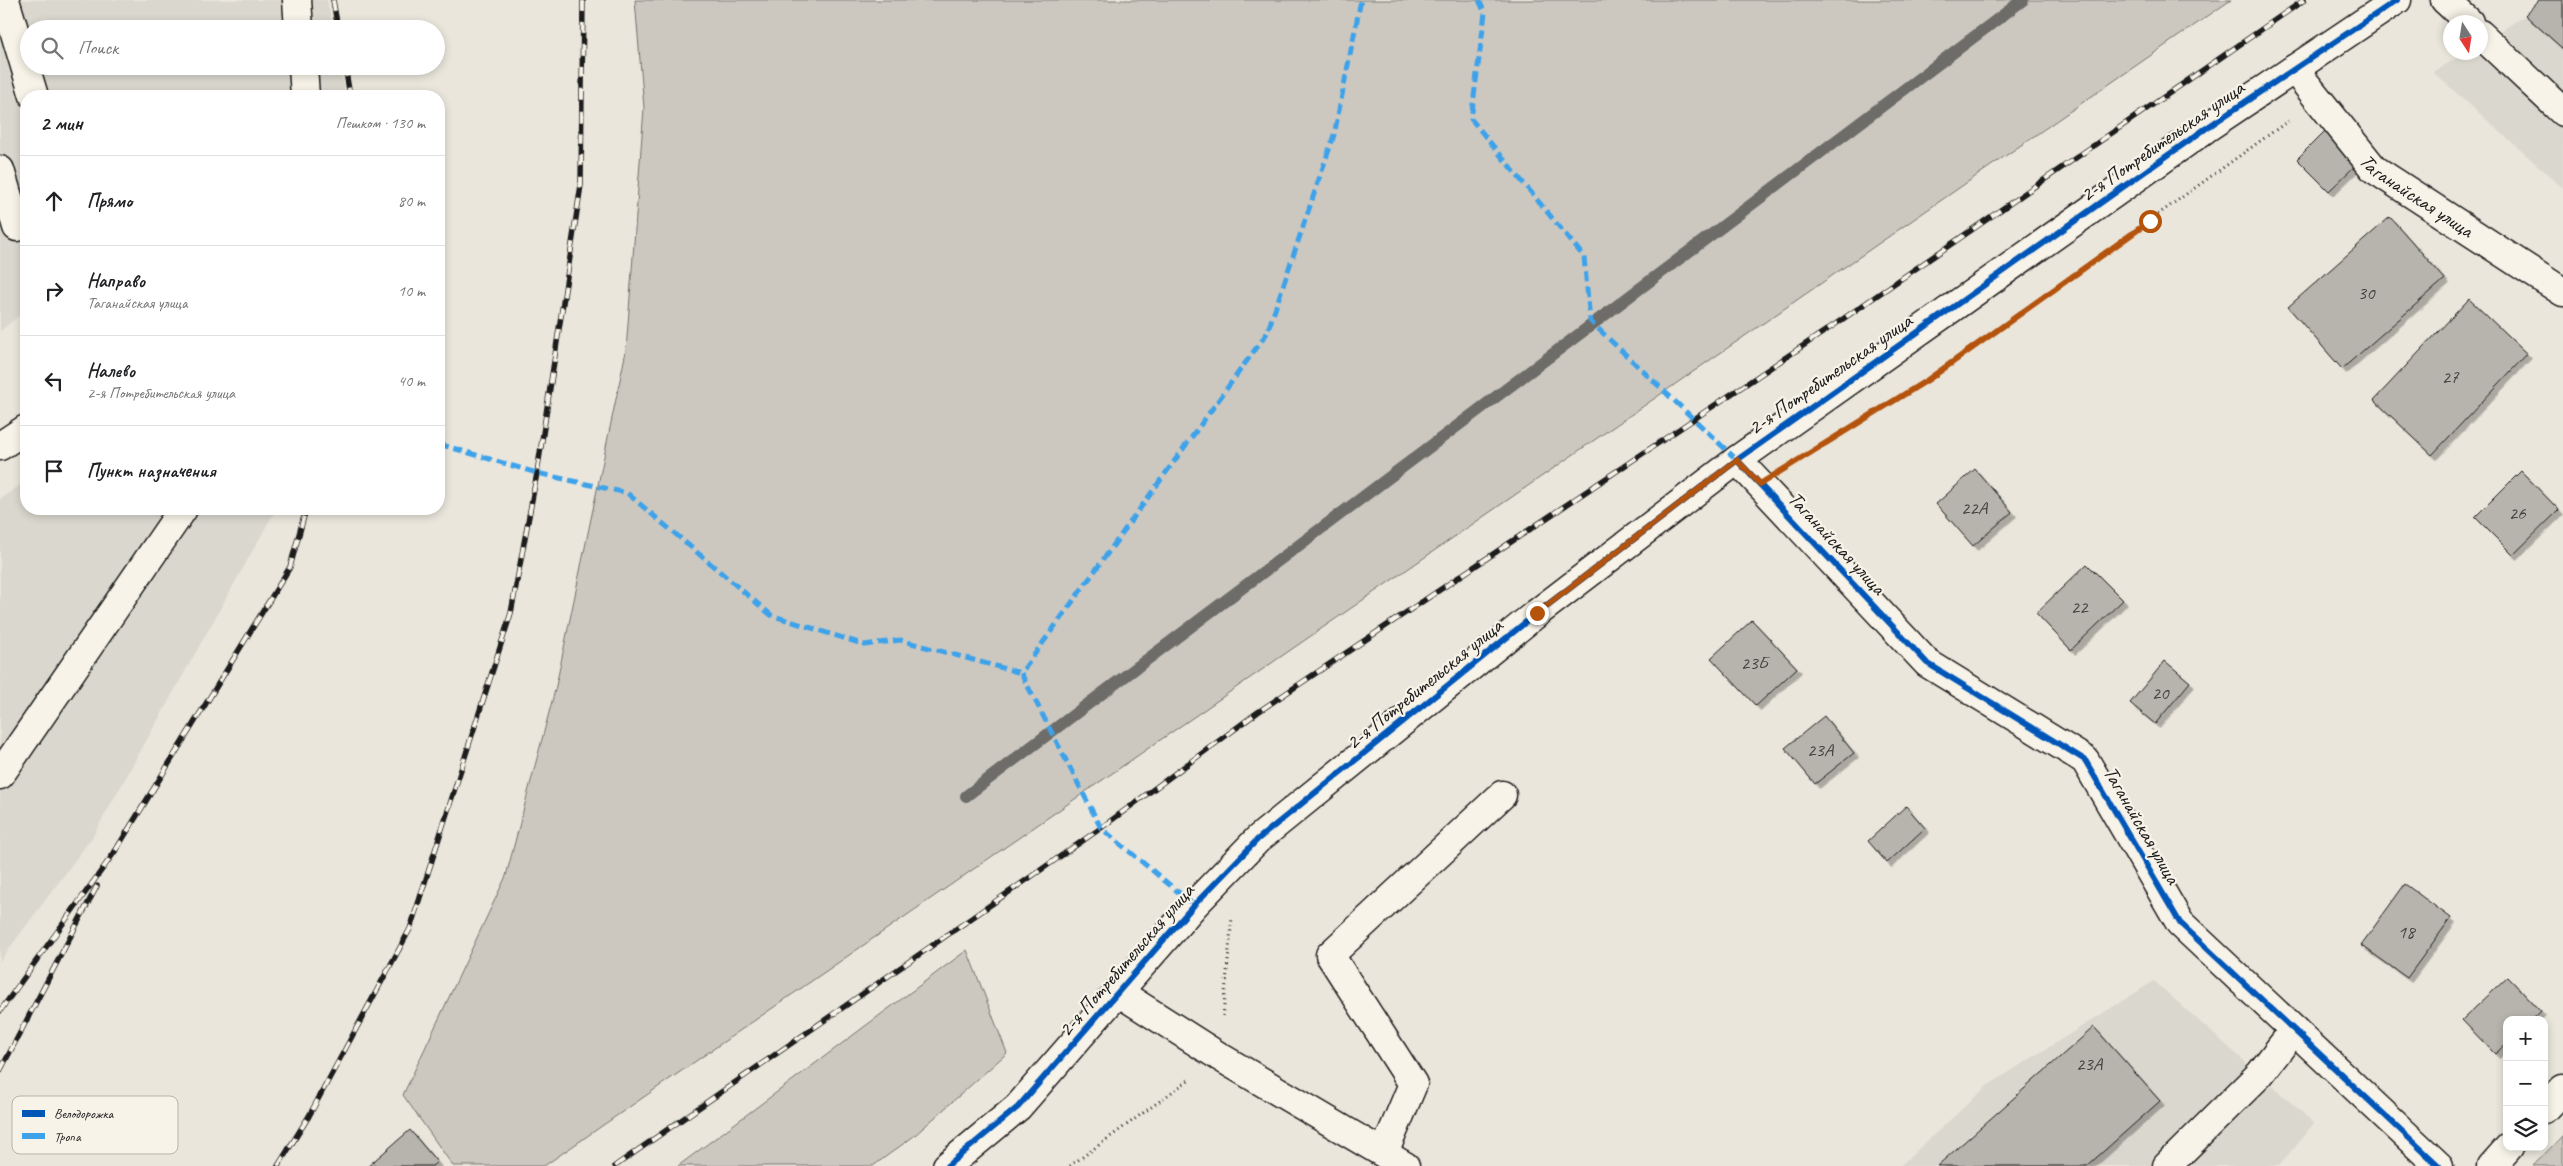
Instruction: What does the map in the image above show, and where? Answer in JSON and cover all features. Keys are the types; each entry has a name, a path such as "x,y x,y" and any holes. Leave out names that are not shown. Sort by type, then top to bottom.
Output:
{"street":[{"path":"5,0 20,50"},
{"path":"297,0 299,20"},
{"name":"2-я Потребительская улица","path":"947,1166 1018,1107 1194,905 1258,839 1537,613 1737,460 2205,129 2397,0"},
{"path":"2445,0 2461,15"},
{"path":"2488,42 2563,112"},
{"name":"Таганайская улица","path":"2294,69 2374,169 2563,292"},
{"path":"28,75 32,90"},
{"path":"304,75 305,90"},
{"path":"0,170 18,227"},
{"path":"0,446 20,433"},
{"name":"Таганайская улица","path":"1737,460 1927,663 2085,760 2180,924 2439,1166"},
{"path":"0,775 179,515"},
{"path":"1118,992 1220,1057 1394,1160 1412,1084 1330,954 1502,795"},
{"path":"2167,1166 2260,1074 2294,1030"},
{"path":"2547,1106 2563,1089"},
{"path":"2492,1166 2505,1151"}],"path":[{"path":"1836,437 1929,379 2318,99"},
{"path":"1070,1166 1220,1057 1232,912"}],"shaded area":[{"path":"0,0 327,0 331,20 20,20 20,75 342,75 345,90 20,90 20,315 0,331"},
{"path":"635,0 2231,0 544,1166 453,1166 403,1095 506,876 556,686 626,351 644,108"},
{"path":"2550,0 2563,0 2563,188 2433,72 2453,60 2488,60 2488,39"},
{"path":"20,485 20,515 273,515 93,836 0,961 0,499"},
{"path":"967,950 1007,1053 914,1136 873,1166 678,1166"},
{"path":"2154,981 2314,1123 2279,1166 1900,1166 1987,1086"},
{"path":"2563,1135 2563,1166 2533,1166 2548,1151"}],"building":[{"path":"2539,0 2563,0 2563,49 2525,15"},
{"path":"2326,130 2359,162 2329,191 2297,159"},
{"path":"2390,217 2445,279 2342,369 2288,307"},
{"path":"2469,299 2527,354 2432,455 2374,400"},
{"path":"1975,469 2012,512 1973,546 1936,504"},
{"path":"2521,471 2559,510 2513,555 2475,517"},
{"path":"2087,564 2123,600 2071,650 2036,613"},
{"path":"1752,620 1797,668 1756,706 1711,658"},
{"path":"2165,661 2190,682 2155,724 2130,703"},
{"path":"1824,716 1854,753 1815,784 1785,748"},
{"path":"1906,806 1925,828 1887,863 1868,841"},
{"path":"2405,884 2451,918 2407,978 2361,945"},
{"path":"2508,977 2540,1011 2535,1016 2503,1016 2503,1047 2495,1054 2462,1020"},
{"path":"2094,1027 2160,1101 2087,1166 1937,1166"},
{"path":"410,1130 437,1162 432,1166 368,1166"}],"waterway":[{"path":"966,796 2023,0"}],"railway":[{"path":"333,0 336,20"},
{"path":"278,1166 309,1116 410,929 511,613 537,473 581,185 583,0"},
{"path":"615,1166 1101,828 1258,712 1840,321 2304,0"},
{"path":"346,75 349,90"},
{"path":"0,1011 114,853 290,567 304,515"},
{"path":"0,1071 97,886"}],"marked path":[{"path":"1194,905 1101,828 1021,673 1267,333 1334,135 1361,0"},
{"path":"1479,0 1485,13 1471,119 1584,257 1590,321 1737,460"},
{"path":"445,446 537,473 627,493 771,615 865,645 900,640 1021,673"}],"cycle path":[{"path":"947,1166 1018,1107 1194,905 1258,839 1537,613 1737,460 2205,129 2397,0"},
{"path":"1737,460 1927,663 2085,760 2180,923 2439,1166"}],"route":[{"path":"1537,613 1737,460 1760,484 1929,379 2150,221"}]}
